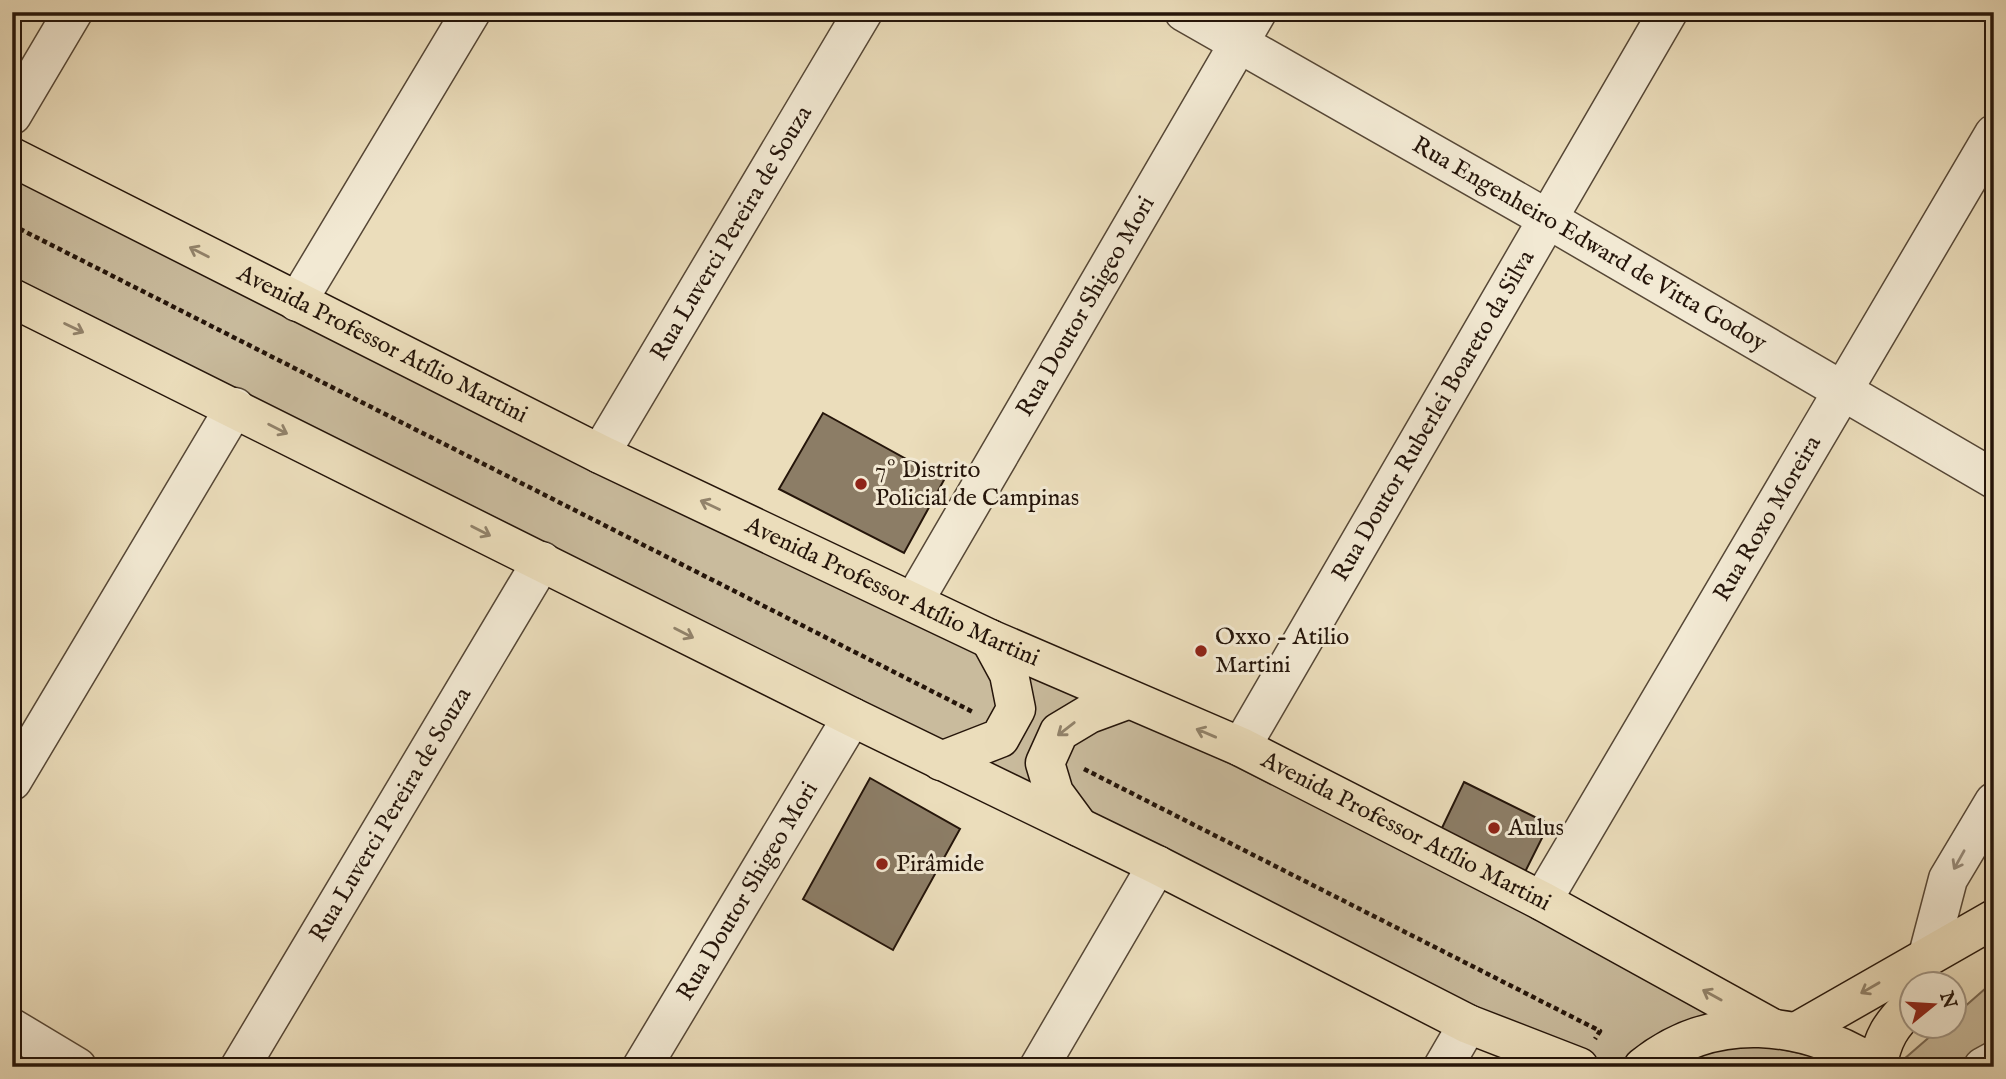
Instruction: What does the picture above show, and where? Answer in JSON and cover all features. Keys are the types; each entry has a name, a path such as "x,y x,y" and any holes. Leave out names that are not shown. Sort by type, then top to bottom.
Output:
{"main road":[{"name":"Avenida Professor Atílio Martini","path":"12,157 600,454 990,639 1241,747 1542,901 1785,1030"},
{"path":"12,298 852,717 1157,865 1468,1024 1579,1067"},
{"path":"942,761 1000,738 1016,709 1009,674 990,639"},
{"path":"1080,828 1054,793 1045,762 1059,732 1089,714 1127,700"},
{"path":"1929,970 1994,920"},
{"path":"1785,1030 1898,983"},
{"path":"1643,1067 1667,1051 1707,1035 1750,1028 1785,1030 1829,1041 1854,1052 1877,1067 1883,1040 1898,1018"}],"street":[{"path":"12,115 73,12"},
{"path":"297,302 471,12"},
{"name":"Rua Luverci Pereira de Souza","path":"600,454 863,12"},
{"name":"Rua Engenheiro Edward de Vitta Godoy","path":"1184,12 1248,28 1546,218 1994,479"},
{"name":"Rua Doutor Ruberlei Boareto da Silva","path":"1241,747 1668,12"},
{"name":"Rua Doutor Shigeo Mori","path":"914,601 1248,28"},
{"name":"Rua Roxo Moreira","path":"1542,901 1994,134"},
{"path":"12,781 235,407"},
{"name":"Rua Luverci Pereira de Souza","path":"240,1067 542,561"},
{"name":"Rua Doutor Shigeo Mori","path":"642,1067 852,717"},
{"path":"1929,970 1948,879 1994,802"},
{"path":"1039,1067 1157,865"},
{"path":"1443,1067 1468,1024"},
{"path":"12,1028 77,1067"},
{"path":"1983,1067 1994,1061"}],"path":[{"path":"12,225 1005,729"},
{"path":"1050,752 1600,1031"}],"shaded area":[{"path":"12,163 1756,1023 1638,1067 1584,1067 12,287"},
{"path":"1994,981 1994,1046 1956,1067 1913,1067 1903,1060 1926,1040 1968,1040 1968,1004"},
{"path":"1729,1038 1865,1067 1652,1067"}],"building":[{"name":"7º Distrito Policial de Campinas","path":"823,413 944,480 904,553 779,489"},
{"name":"Pirâmide","path":"870,778 960,829 893,950 803,899"},
{"name":"Aulus","path":"1464,782 1549,824 1524,874 1440,832"}],"place":[{"name":"7º Distrito Policial de Campinas","path":"861,484"},
{"name":"Oxxo - Atilio Martini","path":"1201,651"},
{"name":"Aulus","path":"1494,828"},
{"name":"Pirâmide","path":"882,864"}]}
